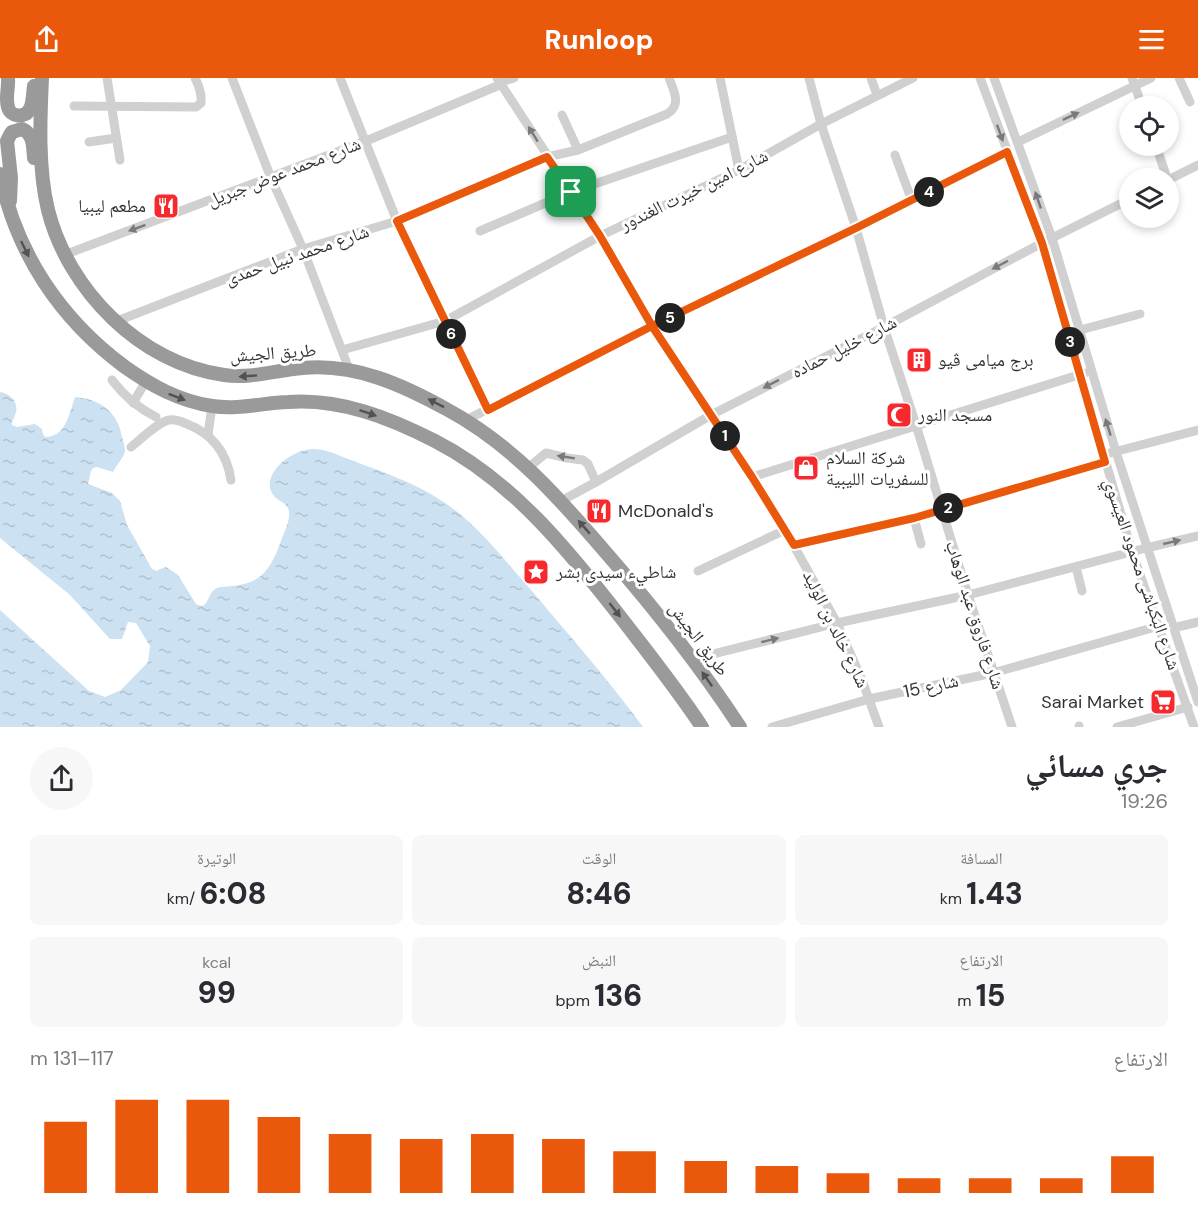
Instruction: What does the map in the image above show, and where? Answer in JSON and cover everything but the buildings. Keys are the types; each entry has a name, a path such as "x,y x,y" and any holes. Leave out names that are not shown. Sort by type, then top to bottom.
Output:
{"highway":[{"path":"8,78 7,106 17,116 24,115 30,110 36,78"},
{"name":"طريق الجيش","path":"42,78 41,144 45,191 52,224 64,255 82,284 104,309 140,340 163,355 211,373 237,376 306,367 349,369 396,384 465,420 495,440 528,468 561,501 639,591 693,659 740,727"},
{"path":"9,210 12,188 8,141 15,130 26,130 31,135 37,173 45,191"},
{"path":"0,174 9,210 30,261 63,309 96,344 162,391 192,402 241,408 304,401 351,407 420,434 471,462 518,500 574,559 664,673 702,727"}],"street":[{"path":"107,78 120,160"},
{"path":"74,106 196,106 201,103 201,92 195,78"},
{"path":"232,78 271,178 303,249 349,369"},
{"path":"340,78 397,221 488,410"},
{"name":"شارع محمد عوض جبريل","path":"64,255 366,141 500,81 514,78"},
{"path":"720,78 740,170"},
{"name":"شارع فاروق عبد الوهاب","path":"809,78 820,124 856,228 941,510 1012,727"},
{"path":"870,78 877,95"},
{"name":"شارع امين خيرت الغندور","path":"342,351 445,321 600,236 740,170 820,124 913,78"},
{"name":"شارع البكباشى محمود العيسوي","path":"980,78 1042,243 1132,552 1194,727"},
{"name":"شارع البكباشى محمود العيسوي","path":"994,78 1052,238 1146,548 1198,702"},
{"path":"1018,142 1133,82 1151,78"},
{"path":"1179,78 1190,102"},
{"name":"شارع محمد نبيل حمدى","path":"117,321 303,249 397,221 547,157 578,150 667,114 675,107 676,101 672,79"},
{"name":"شارع خالد بن الوليد","path":"500,81 600,236 652,326 794,545 837,623 879,727"},
{"path":"562,115 578,150"},
{"path":"480,231 571,192 732,137"},
{"path":"89,142 116,138"},
{"path":"465,420 652,326 912,201 1007,152"},
{"path":"895,156 912,201"},
{"path":"1179,174 1198,165"},
{"name":"شارع خليل حماده","path":"561,501 711,415 1119,204"},
{"path":"1080,330 1140,314"},
{"path":"752,477 1091,371"},
{"path":"112,380 133,403 156,417"},
{"path":"133,403 146,381"},
{"path":"208,435 212,406"},
{"path":"131,447 162,423 170,420 179,421 196,428 214,441 224,455 231,480"},
{"path":"794,545 914,518 1104,459 1116,452 1198,430"},
{"path":"528,468 546,453 580,459 588,464 596,482"},
{"path":"914,518 921,544"},
{"path":"698,571 785,530"},
{"path":"693,659 837,623 968,595 1198,536"},
{"path":"1076,567 1082,591"},
{"path":"1173,628 1198,622"},
{"name":"شارع 15","path":"772,727 869,699 993,673 1159,626"},
{"path":"1117,727 1188,707"}],"water":[{"path":"0,392 11,397 15,403 16,411 12,425 17,427 35,424 42,429 45,437 52,436 62,429 75,397 100,404 112,414 120,428 125,451 113,472 93,468 88,484 112,493 120,501 127,525 152,569 157,571 166,567 178,575 196,604 201,606 216,589 252,581 259,578 269,567 289,515 287,507 274,496 270,484 273,473 291,456 307,450 322,450 420,488 455,510 490,542 588,657 643,727 0,727"}],"pier":[{"path":"0,538 70,595 110,639 122,639 128,622 136,623 150,646 148,662 121,690 105,697 89,691 0,610"}],"place":[{"name":"مطعم ليبيا","path":"166,206"},
{"name":"برج ميامى ڤيو","path":"919,360"},
{"name":"مسجد النور","path":"899,415"},
{"name":"شركة السلام للسفريات الليبية","path":"806,468"},
{"name":"McDonald's","path":"599,511"},
{"name":"شاطيء سيدى بشر","path":"536,572"},
{"name":"Sarai Market","path":"1163,702"}],"route":[{"path":"571,192 547,157 397,221 488,410 652,326 1007,152 1042,243 1105,462 914,518 794,545 652,326 600,236 571,192"}]}
